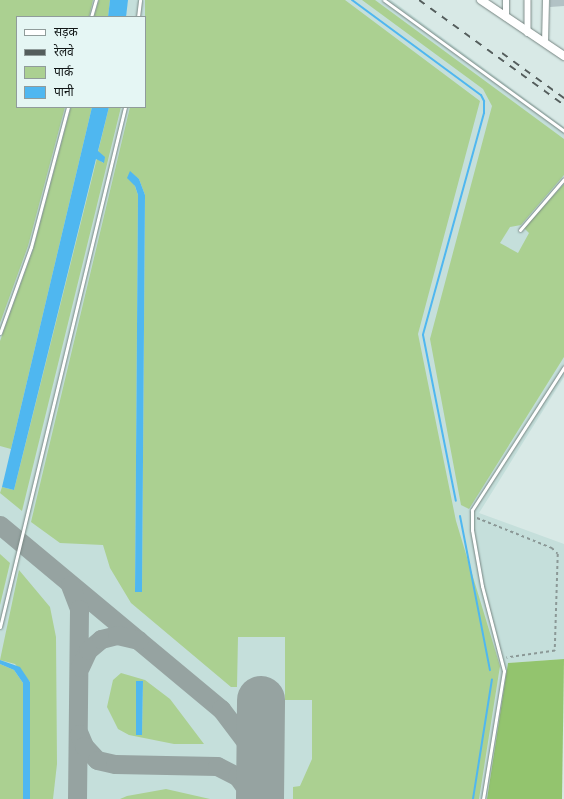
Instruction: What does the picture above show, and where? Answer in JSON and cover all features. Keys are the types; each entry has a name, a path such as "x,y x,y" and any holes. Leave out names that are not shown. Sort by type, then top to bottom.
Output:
{"street":[{"path":"481,0 528,34 564,56"},
{"path":"506,0 506,18"},
{"path":"528,0 528,34"},
{"path":"545,44 546,0"}],"lane":[{"path":"91,16 96,0"},
{"path":"138,16 140,0"},
{"path":"384,0 564,131"},
{"path":"0,333 31,247 68,108"},
{"path":"0,627 125,108"},
{"path":"520,230 564,179"},
{"path":"483,799 502,688 502,659 482,586 472,516 478,498 564,367"}],"path":[{"path":"472,516 552,548 558,554 555,651 502,659"}],"shaded area":[{"path":"0,0 391,0 564,127 564,377 479,513 564,544 564,659 508,663 487,799 0,799"}],"green space":[{"path":"0,0 93,0 89,16 16,16 16,108 65,108 28,246 0,323"},
{"path":"99,0 110,0 108,16 94,16"},
{"path":"145,0 345,0 480,101 418,334 456,521 500,666 479,799 293,799 293,787 300,786 312,759 312,700 285,700 285,637 238,637 237,687 231,687 131,603 110,568 103,545 60,543 31,522 130,108 146,108","holes":["130,172 139,179 145,195 142,592 135,591 138,195"]},
{"path":"362,0 375,0 564,139 564,175 521,225 510,227 500,243 518,253 529,233 524,228 564,184 564,357 469,509 461,505 430,339 492,106 483,89"},
{"path":"71,108 92,108 11,449 0,446 0,341 33,250"},
{"path":"109,108 121,108 22,511 0,493 2,487 14,490 97,158 103,163 98,152"},
{"path":"0,554 10,563 0,605"},
{"path":"19,570 50,607 56,637 57,764 53,799 30,799 30,682 15,664 0,660"},
{"path":"564,659 562,799 487,799 508,663"},
{"path":"0,664 14,670 23,683 23,799 0,799"},
{"path":"121,673 145,680 170,699 204,744 174,744 129,735 118,729 107,707 113,680","holes":["136,681 143,682 142,734 136,735"]},
{"path":"166,789 210,799 120,799 127,796"}],"water":[{"path":"110,0 128,0 126,16 108,16"},
{"path":"92,108 109,108 98,151 105,157 104,163 96,159 14,490 2,487"},
{"path":"130,171 139,179 145,195 142,592 135,592 138,195 135,186 127,178"},
{"path":"0,660 20,667 30,682 30,799 23,799 23,683 14,670 0,664"},
{"path":"136,681 143,681 142,735 136,735"}],"building":[{"path":"550,0 564,0 564,6 550,7"}],"waterway":[{"path":"352,0 481,95 484,101 484,113 423,335 456,501"},
{"path":"460,516 490,670"},
{"path":"473,799 492,679"}],"taxiway":[{"path":"0,525 221,709 252,750 260,790"},
{"path":"70,585 79,609 77,799"},
{"path":"80,667 88,650 101,639 117,635 138,640"},
{"path":"79,734 84,746 97,760 115,764 217,766 237,776 254,799"}],"runway":[{"path":"260,799 261,700"}],"railway":[{"path":"419,0 564,105"},
{"path":"502,53 564,98"}]}
